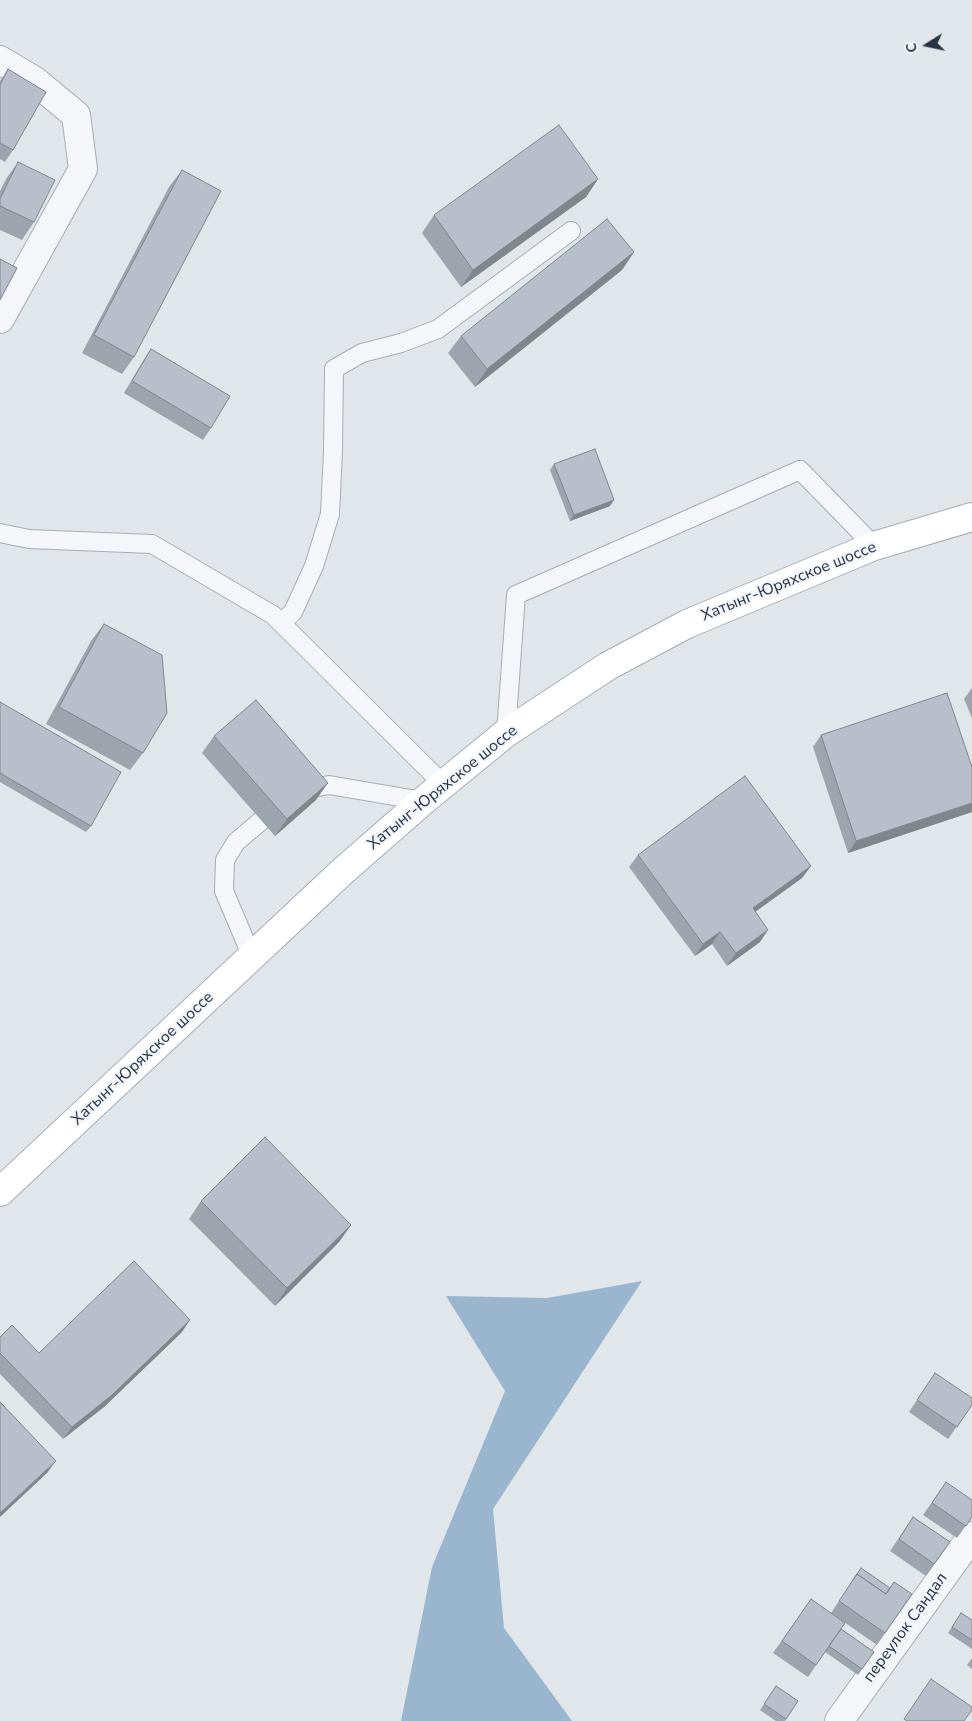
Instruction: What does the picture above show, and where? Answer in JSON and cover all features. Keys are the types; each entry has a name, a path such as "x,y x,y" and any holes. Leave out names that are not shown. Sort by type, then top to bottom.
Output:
{"main road":[{"name":"Хатынг-Юряхское шоссе","path":"0,1192 343,871 506,733 608,666 688,624 874,546 972,517"}],"street":[{"path":"0,60 35,81 76,115 84,169 0,319"},
{"name":"переулок Сандал","path":"839,1721 972,1536"}],"lane":[{"path":"281,623 293,612 314,566 330,514 334,369 362,353 401,344 438,329 571,231"},
{"path":"506,733 516,595 800,470 874,546"},
{"path":"0,533 29,540 152,544 273,615 433,793"},
{"path":"306,789 329,785 433,793"},
{"path":"252,958 224,891 225,860 236,842 261,822"}],"water":[{"path":"642,1281 493,1509 504,1628 572,1721 401,1721 432,1567 505,1391 446,1296 547,1298"}],"building":[{"path":"8,69 46,92 13,150 0,143 0,85"},
{"path":"559,125 598,179 473,270 434,215"},
{"path":"18,162 55,180 34,222 0,206 0,199"},
{"path":"182,170 221,191 134,357 94,335"},
{"path":"607,219 634,252 487,369 461,336"},
{"path":"0,259 17,268 0,300"},
{"path":"151,349 230,396 211,428 132,381"},
{"path":"595,449 614,500 574,515 554,464"},
{"path":"104,624 162,655 167,713 143,753 59,707"},
{"path":"947,693 972,767 972,803 856,841 821,735"},
{"path":"256,700 328,783 287,819 214,736"},
{"path":"0,702 121,772 91,826 0,773"},
{"path":"745,776 811,866 753,908 768,930 736,953 720,932 703,944 638,855"},
{"path":"265,1137 351,1225 287,1288 201,1201"},
{"path":"134,1261 190,1320 112,1395 72,1427 0,1353 0,1337 12,1325 39,1353"},
{"path":"935,1373 972,1398 972,1405 957,1427 917,1400"},
{"path":"0,1402 56,1461 0,1513"},
{"path":"946,1482 972,1500 972,1517 966,1526 932,1503"},
{"path":"913,1517 950,1542 934,1564 899,1539"},
{"path":"861,1568 890,1588 886,1594 857,1574"},
{"path":"857,1574 886,1594 894,1582 912,1594 885,1633 839,1601"},
{"path":"811,1599 845,1623 816,1665 782,1641"},
{"path":"961,1613 972,1620 972,1640 952,1627"},
{"path":"841,1629 874,1652 862,1669 829,1646"},
{"path":"931,1679 972,1707 964,1721 907,1721 904,1719"},
{"path":"776,1686 798,1701 786,1719 764,1704"}]}
